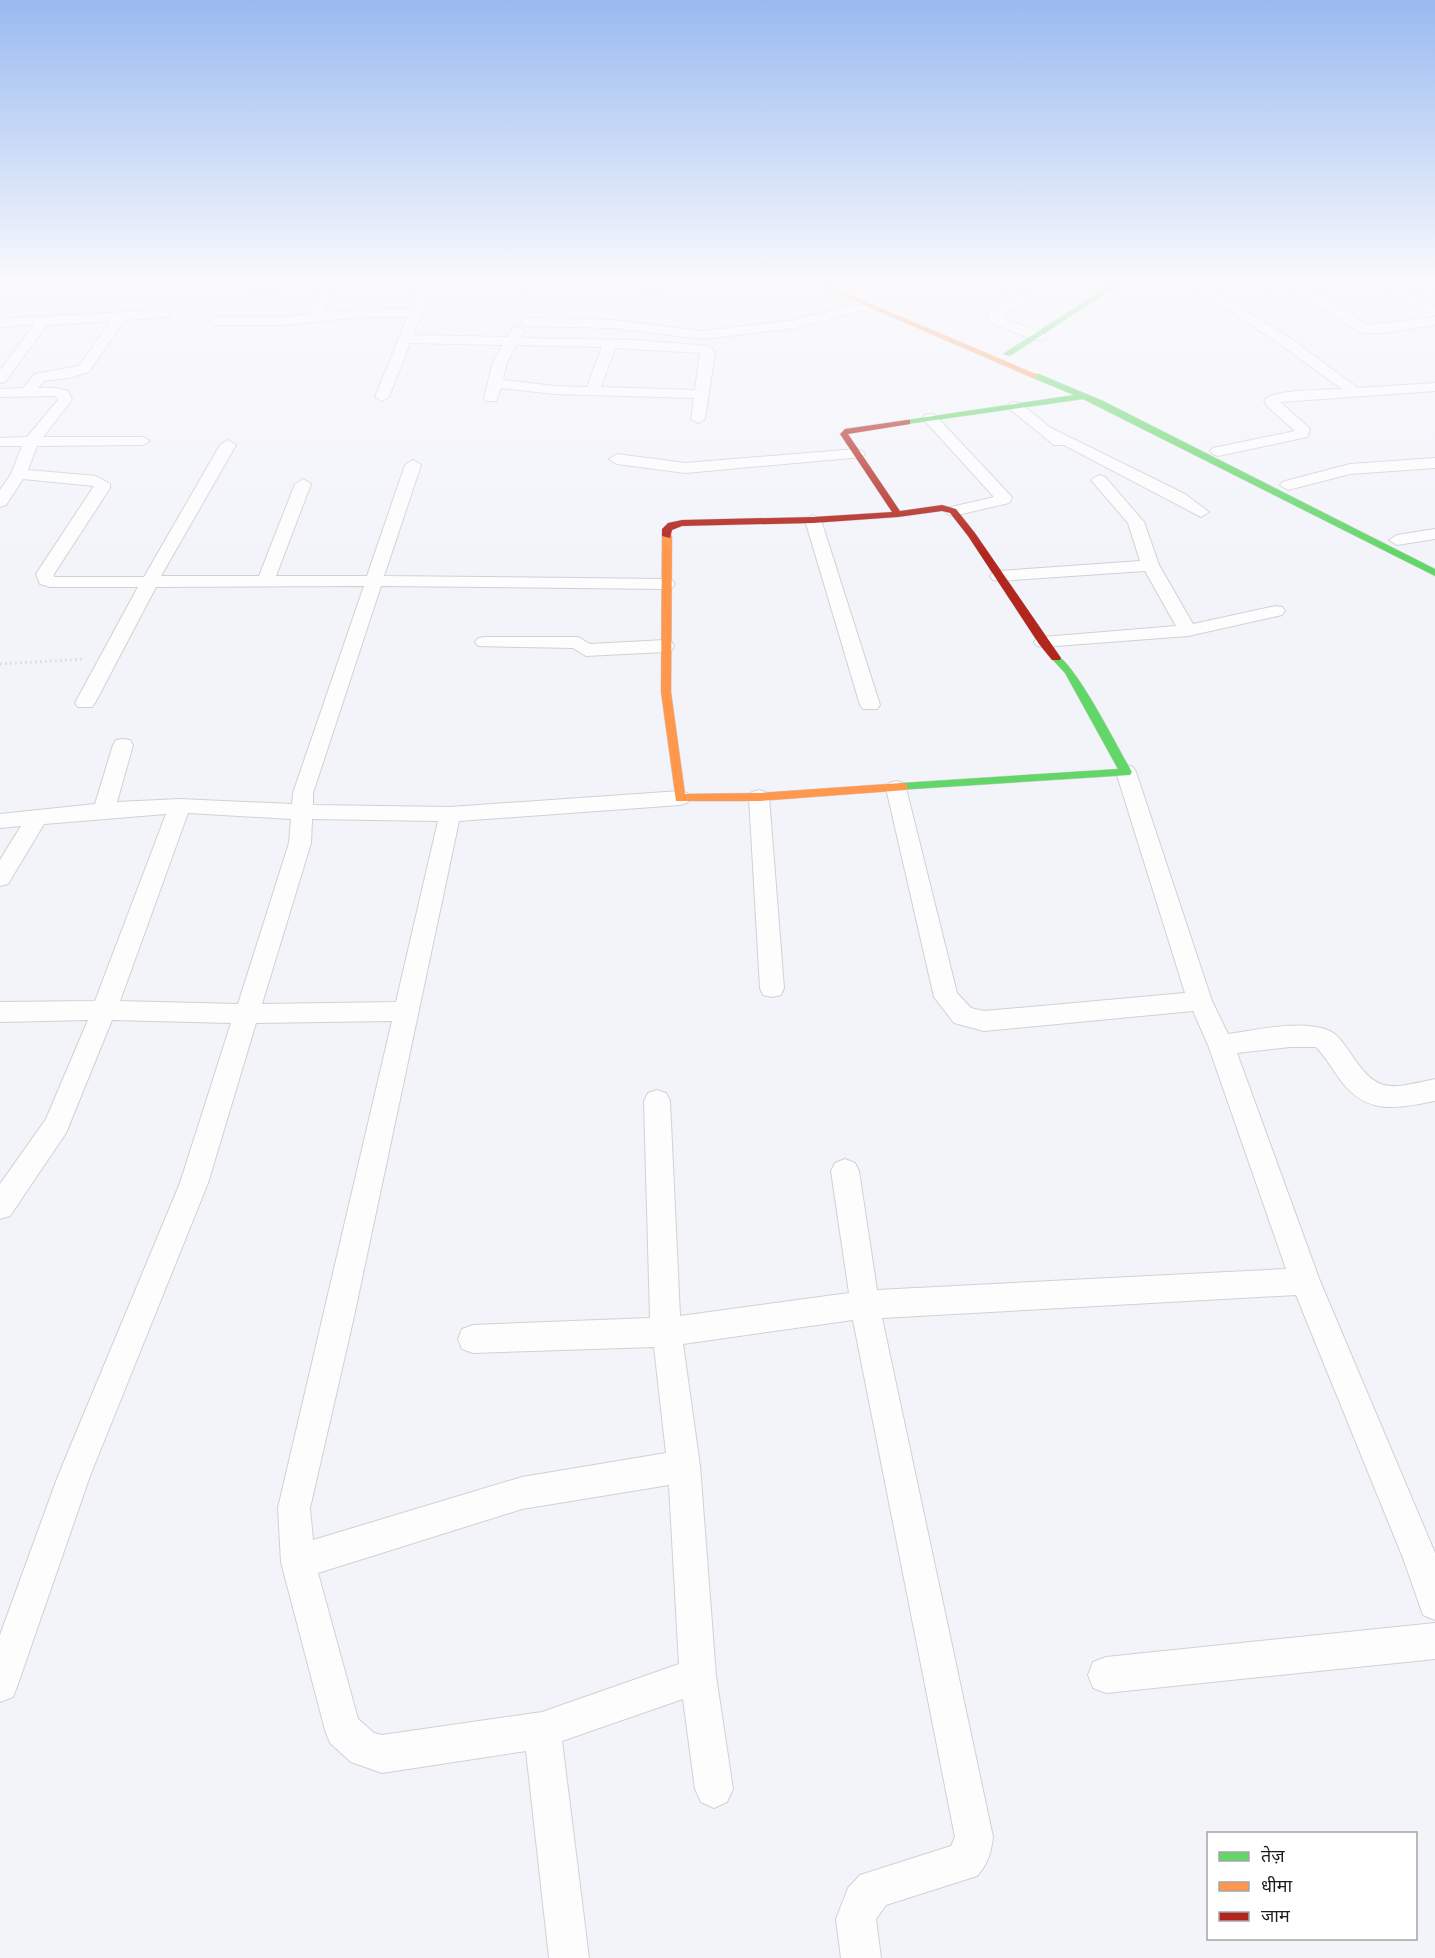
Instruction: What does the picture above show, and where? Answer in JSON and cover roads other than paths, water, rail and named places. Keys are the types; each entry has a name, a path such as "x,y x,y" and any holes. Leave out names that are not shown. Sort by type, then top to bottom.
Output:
{"street":[{"path":"27,392 40,377 77,371"},
{"path":"382,397 392,371"},
{"path":"491,398 498,371"},
{"path":"592,391 600,371"},
{"path":"698,419 705,371"},
{"path":"1026,371 1084,396 1435,573"},
{"path":"1049,371 1288,485 1435,559"},
{"path":"1326,371 1356,393"},
{"path":"495,383 530,388 702,394"},
{"path":"1218,451 1302,434 1303,430 1271,400 1435,387"},
{"path":"0,393 56,392 63,394 64,400 31,442 19,474 0,502"},
{"path":"898,514 844,434 849,430 1084,396"},
{"path":"1015,406 1050,432 1136,522 1150,565 1188,631"},
{"path":"680,798 666,692 667,529 671,525 813,520 898,514 942,508 953,511 1003,500 1004,498 930,418"},
{"path":"1050,432 1179,497 1201,512"},
{"path":"0,442 143,441"},
{"path":"86,703 150,581 228,445"},
{"path":"617,459 685,468 857,454"},
{"path":"1288,485 1350,469 1435,463"},
{"path":"0,1684 74,1476 194,1183 300,843 303,793 413,465"},
{"path":"1090,472 1127,471"},
{"path":"19,474 96,481 102,484 102,488 45,574 46,580 666,584"},
{"path":"266,581 303,484"},
{"path":"953,511 972,535 1043,642 1069,672 1126,772 1200,1001 1221,1046 1305,1281 1420,1558 1435,1603"},
{"path":"813,520 870,705"},
{"path":"1397,540 1435,534"},
{"path":"999,576 1150,565"},
{"path":"1043,642 1188,631 1276,611"},
{"path":"484,642 578,643 586,650 665,646"},
{"path":"104,810 123,745"},
{"path":"0,821 104,810 180,806 301,812 450,814 680,798 759,797 1126,772"},
{"path":"896,788 946,997 963,1016 984,1021 1200,1001"},
{"path":"759,797 772,988"},
{"path":"0,1207 57,1125 104,1010 180,806"},
{"path":"450,814 338,1321 294,1508 298,1562 343,1730 364,1749 382,1754 542,1730 698,1676"},
{"path":"0,878 37,817"},
{"path":"0,1012 104,1010 247,1014 405,1011"},
{"path":"1221,1046 1307,1036 1323,1039 1358,1086 1375,1097 1392,1098 1435,1090"},
{"path":"657,1101 667,1332 684,1466 698,1676 714,1789"},
{"path":"845,1171 865,1305 974,1836 972,1852 963,1862 874,1889 862,1902 856,1918 861,1958"},
{"path":"473,1339 667,1332 865,1305 1305,1281"},
{"path":"298,1562 522,1493 684,1466"},
{"path":"1106,1675 1435,1641"},
{"path":"542,1730 569,1958"}]}
